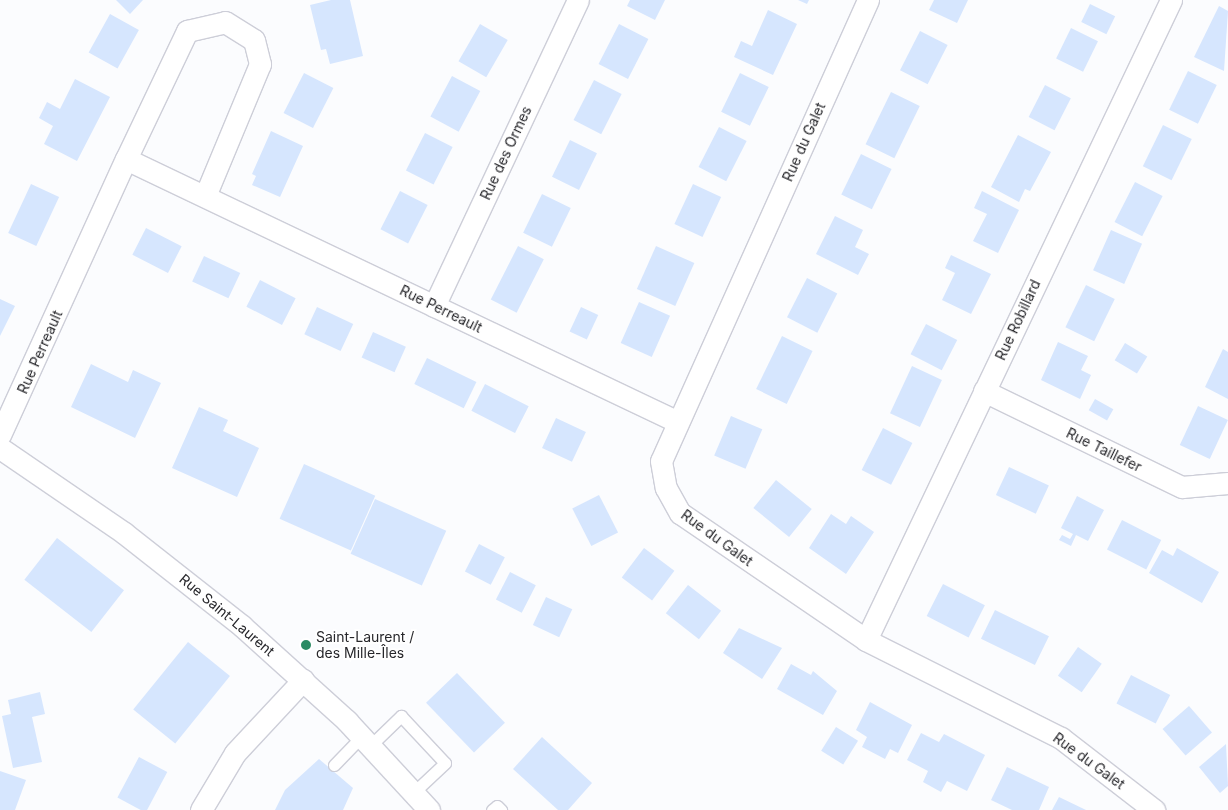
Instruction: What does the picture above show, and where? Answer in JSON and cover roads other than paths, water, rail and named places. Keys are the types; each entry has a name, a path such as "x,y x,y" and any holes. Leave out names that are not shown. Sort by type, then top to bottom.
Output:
{"street":[{"name":"Rue des Ormes","path":"434,306 578,0"},
{"name":"Rue du Galet","path":"868,0 661,461 666,488 680,513 866,640 1061,738 1154,810"},
{"name":"Rue Robillard","path":"866,640 1171,0"},
{"name":"Rue Perreault","path":"0,435 126,159 187,31 224,22 254,40 260,64 205,196"},
{"name":"Rue Perreault","path":"126,159 678,422"},
{"name":"Rue Taillefer","path":"984,392 1182,488 1228,483"},
{"name":"Rue Saint-Laurent","path":"0,448 178,574 303,680 366,740 429,810"},
{"path":"201,810 235,753 303,680"}],"lane":[{"path":"334,765 401,716 445,763 414,792"},
{"path":"492,810 497,806 501,810"}],"place":[{"name":"Saint-Laurent / des Mille-Îles","path":"306,645"}]}
